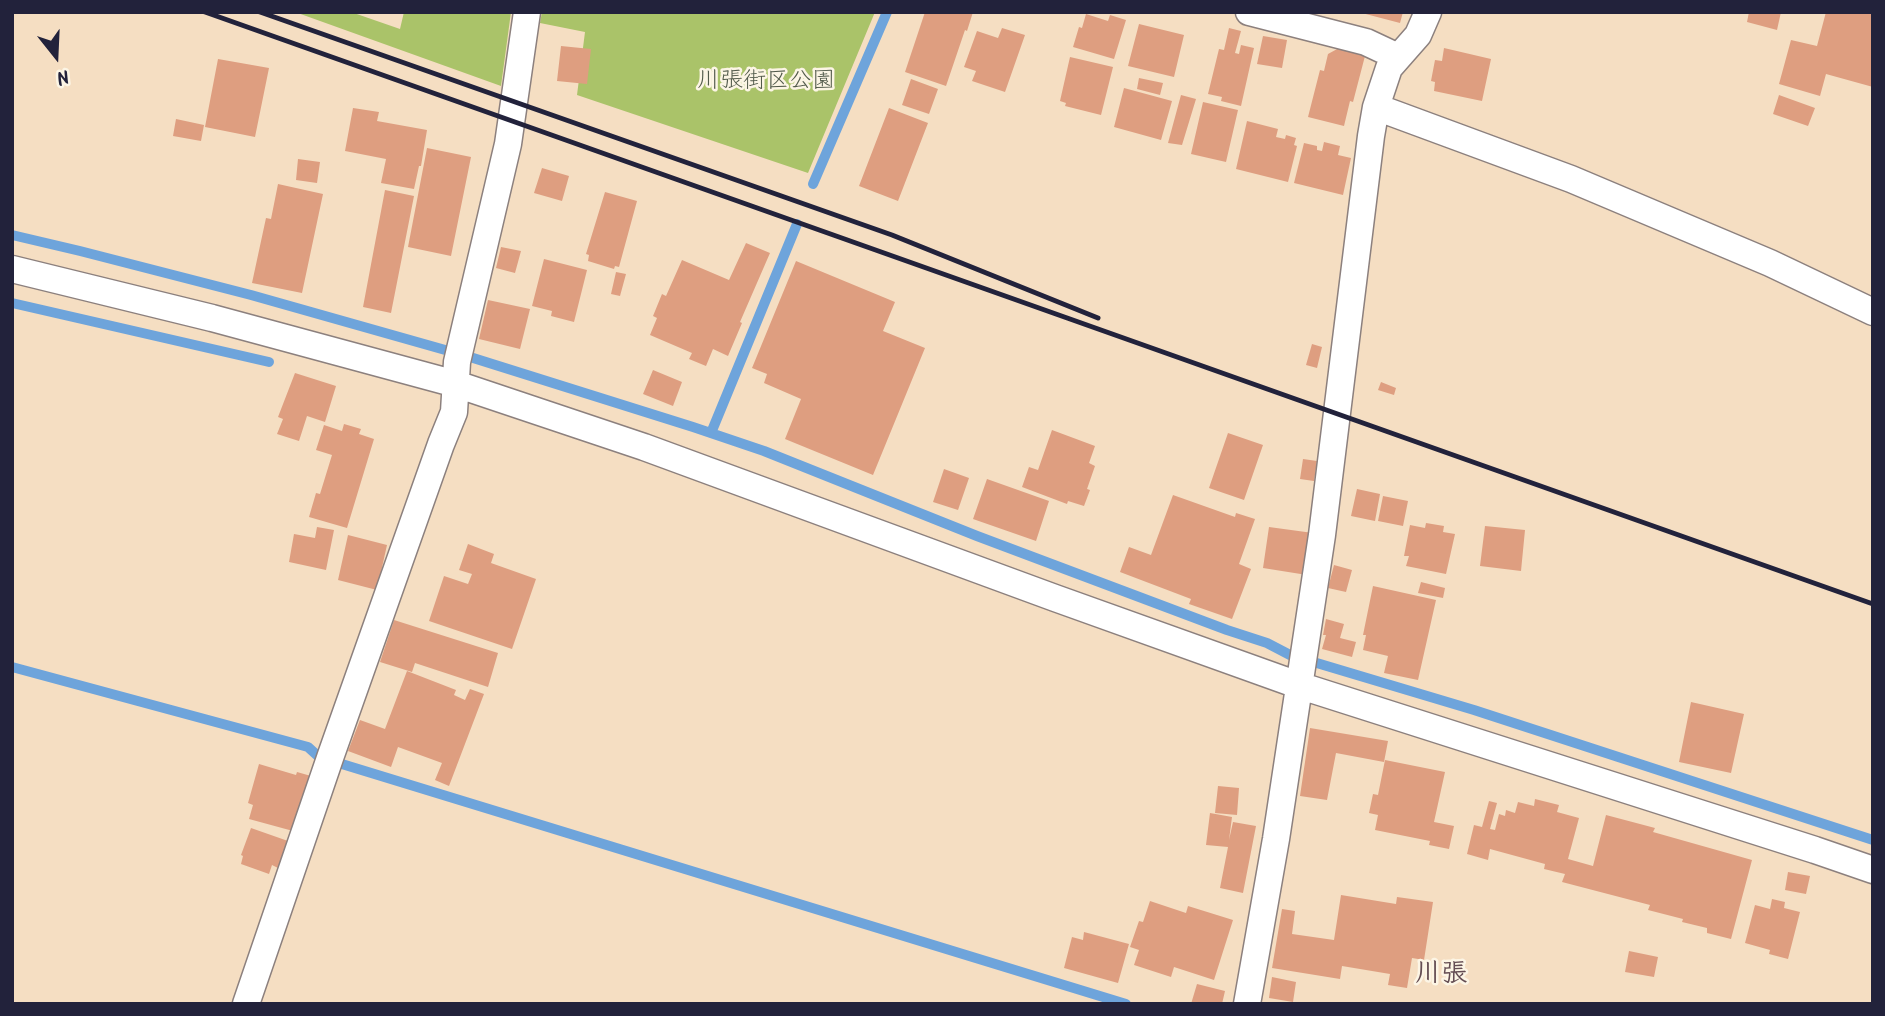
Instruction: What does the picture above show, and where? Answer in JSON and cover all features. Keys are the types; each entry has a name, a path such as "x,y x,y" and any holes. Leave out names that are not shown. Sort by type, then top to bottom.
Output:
{"street":[{"path":"246,1004 329,761 454,412 458,364 508,144 527,12"},
{"path":"1249,12 1366,42 1398,57"},
{"path":"1247,1004 1276,839 1322,535 1376,107 1389,68 1418,35 1428,12"},
{"path":"1376,107 1571,179 1770,262 1873,312"},
{"path":"12,269 212,318 458,364 644,447 1068,603 1302,667 1873,870"}],"green space":[{"path":"295,12 351,12 400,29 404,12 511,12 501,86"},
{"name":"川張街区公園","path":"542,12 875,12 808,173 577,95 585,32 540,23"}],"building":[{"path":"925,12 973,12 946,86 905,72"},
{"path":"1358,12 1403,12 1400,23"},
{"path":"1749,12 1781,12 1777,30 1747,22"},
{"path":"1826,12 1873,13 1873,87 1826,74 1820,96 1779,84 1791,40 1817,46"},
{"path":"1086,14 1108,21 1110,15 1126,20 1114,59 1073,47"},
{"path":"1139,24 1184,35 1174,77 1128,66"},
{"path":"1002,28 1025,35 1005,92 972,81 976,71 964,67 977,31 998,38"},
{"path":"1229,28 1241,31 1235,53 1239,54 1241,45 1254,48 1241,106 1221,101 1222,97 1208,94 1219,49 1224,50"},
{"path":"1263,36 1287,40 1282,68 1257,64"},
{"path":"561,46 591,49 587,84 557,81"},
{"path":"1339,48 1365,56 1344,126 1308,117 1320,70 1324,71 1328,54"},
{"path":"1444,48 1491,59 1482,101 1434,91 1435,82 1431,81 1435,60 1442,61"},
{"path":"1070,57 1113,67 1101,115 1065,106 1066,103 1060,101"},
{"path":"218,59 269,68 255,137 205,127"},
{"path":"1139,78 1163,83 1160,95 1137,89"},
{"path":"911,79 938,89 929,114 902,105"},
{"path":"1124,88 1172,101 1161,140 1114,127"},
{"path":"1181,95 1196,99 1182,145 1168,143"},
{"path":"1779,95 1815,108 1808,126 1773,114"},
{"path":"1203,102 1238,110 1226,162 1191,154"},
{"path":"353,108 379,112 377,121 427,130 414,189 381,183 386,159 345,151"},
{"path":"889,108 928,123 898,201 859,186"},
{"path":"176,119 204,125 201,141 173,136"},
{"path":"1247,121 1278,129 1276,137 1285,139 1286,135 1296,138 1294,145 1297,146 1288,182 1236,169"},
{"path":"1324,142 1340,146 1338,155 1351,158 1343,195 1294,183 1304,143 1317,146 1317,150 1322,151"},
{"path":"427,148 471,157 451,256 408,247"},
{"path":"298,159 320,162 317,183 296,180"},
{"path":"542,168 569,176 562,201 534,193"},
{"path":"278,184 323,194 302,293 252,283 266,218 271,219"},
{"path":"385,190 414,196 391,313 363,307"},
{"path":"605,192 637,201 619,267 615,266 614,269 588,261 589,255 586,254"},
{"path":"746,243 770,253 728,356 713,349 706,366 689,359 692,353 650,335 657,318 653,316 662,294 666,296 682,260 729,280"},
{"path":"501,247 521,251 515,273 496,268"},
{"path":"544,259 587,270 574,322 551,316 552,311 532,306"},
{"path":"796,261 895,302 883,331 925,348 873,475 785,439 801,399 764,383 767,374 752,368"},
{"path":"616,272 626,274 620,296 611,294"},
{"path":"488,300 530,309 520,349 479,339"},
{"path":"1312,344 1322,347 1317,368 1306,365"},
{"path":"653,370 682,382 673,406 643,394"},
{"path":"295,373 336,386 325,422 307,416 299,441 277,434 283,419 278,417"},
{"path":"1381,382 1396,388 1394,395 1378,390"},
{"path":"344,424 361,429 359,434 374,439 347,528 309,517 316,493 320,494 332,455 316,450 324,425 342,431"},
{"path":"1052,430 1095,446 1089,463 1095,466 1084,506 1068,501 1067,504 1022,487 1029,467 1038,470"},
{"path":"1228,433 1263,445 1244,500 1209,488"},
{"path":"1303,459 1317,461 1314,481 1300,479"},
{"path":"944,469 969,478 958,510 933,502"},
{"path":"987,479 1049,501 1036,541 973,519"},
{"path":"1357,489 1380,494 1375,521 1351,516"},
{"path":"1173,495 1235,517 1236,513 1255,519 1239,564 1251,569 1232,619 1189,604 1191,599 1120,572 1129,547 1151,555"},
{"path":"1383,496 1408,501 1403,526 1378,521"},
{"path":"1426,523 1444,526 1443,532 1455,534 1446,574 1406,566 1409,556 1404,556 1410,525 1425,528"},
{"path":"1485,526 1525,530 1521,571 1480,566"},
{"path":"317,527 334,530 326,570 289,562 294,534 315,538"},
{"path":"1269,527 1313,533 1307,575 1263,568"},
{"path":"348,535 387,545 377,590 338,580"},
{"path":"468,544 494,554 491,563 536,579 512,649 429,621 444,576 468,584 472,574 459,570"},
{"path":"1334,565 1352,570 1346,592 1328,588"},
{"path":"1421,582 1445,588 1443,598 1418,593"},
{"path":"1373,586 1436,600 1418,680 1384,673 1388,656 1363,650 1366,635 1363,635"},
{"path":"1326,619 1344,624 1340,638 1356,642 1352,657 1322,649 1326,635 1323,635"},
{"path":"394,620 498,653 488,687 415,663 412,672 380,662"},
{"path":"407,671 456,690 454,695 465,700 470,689 484,694 449,786 435,780 442,763 398,747 391,767 348,751 360,720 385,729"},
{"path":"1691,702 1744,714 1731,773 1679,762"},
{"path":"1310,728 1388,741 1384,762 1336,753 1327,800 1300,796"},
{"path":"1385,760 1445,772 1434,822 1454,826 1449,849 1429,845 1430,841 1375,830 1378,815 1369,813 1373,794 1378,795"},
{"path":"259,764 296,775 297,772 311,776 305,797 302,796 293,831 249,819 253,805 248,803"},
{"path":"1218,786 1239,788 1237,815 1215,813"},
{"path":"1535,799 1559,805 1557,812 1579,818 1568,859 1593,866 1606,815 1655,828 1653,832 1752,860 1731,939 1707,933 1707,928 1682,922 1683,919 1648,910 1650,905 1562,882 1565,874 1544,869 1545,864 1490,849 1488,860 1467,854 1474,825 1482,827 1489,801 1497,803 1490,829 1495,830 1499,814 1505,816 1506,810 1515,813 1518,802 1534,806"},
{"path":"1210,813 1232,817 1229,840 1233,822 1256,826 1243,893 1220,888 1228,847 1206,845"},
{"path":"251,828 288,841 278,868 272,865 269,874 241,864 241,855"},
{"path":"1788,872 1810,876 1806,894 1785,890"},
{"path":"1341,895 1396,904 1397,897 1433,902 1424,960 1412,958 1407,988 1388,985 1390,974 1342,966 1340,979 1272,968 1282,909 1295,911 1292,934 1334,940"},
{"path":"1772,899 1785,902 1784,908 1800,912 1788,959 1769,954 1770,950 1745,943 1755,905 1770,909"},
{"path":"1150,901 1186,913 1188,906 1233,920 1214,980 1174,967 1171,977 1134,965 1139,950 1130,947 1139,921 1143,922"},
{"path":"1084,932 1129,944 1118,983 1064,968 1072,937 1083,940"},
{"path":"1629,951 1658,957 1654,977 1625,972"},
{"path":"1272,977 1296,982 1293,1002 1269,998"},
{"path":"1197,984 1225,991 1222,1004 1191,1004"}],"waterway":[{"path":"813,184 887,12"},
{"path":"711,433 797,224"},
{"path":"12,235 251,295 470,357 693,427 764,451 977,536 1267,643 1290,655 1474,710 1873,840"},
{"path":"12,303 269,362"},
{"path":"12,667 308,747 319,757 1126,1004"}],"railway":[{"path":"205,12 1873,604"},
{"path":"260,12 892,235 1098,318"}],"district":[{"name":"川張","path":"1441,977"}]}
